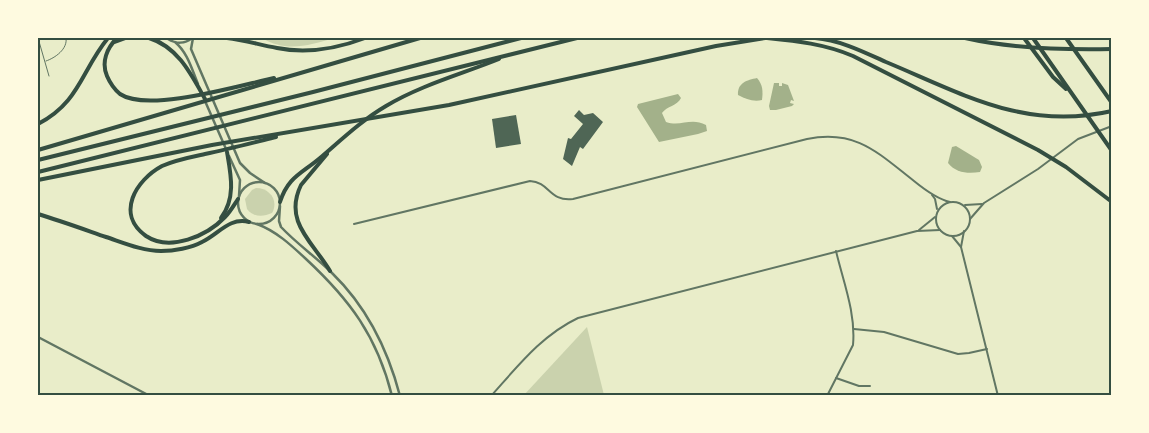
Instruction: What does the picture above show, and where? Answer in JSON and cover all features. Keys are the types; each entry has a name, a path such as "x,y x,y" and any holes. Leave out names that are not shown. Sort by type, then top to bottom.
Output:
{"highway":[{"path":"38,124 50,118 73,96 99,49 108,38"},
{"path":"117,38 108,49 105,62 106,72 111,84 121,94 138,100 187,97 298,73"},
{"path":"112,43 125,38"},
{"path":"149,38 166,45 177,55 205,99"},
{"path":"227,38 276,48 307,51 340,46 365,38"},
{"path":"38,150 420,38"},
{"path":"38,160 521,38"},
{"path":"38,172 240,120 577,38"},
{"path":"38,180 246,139 397,115 525,89 716,46 766,38 835,48 1038,150 1066,167 1112,202"},
{"path":"814,38 852,47 974,99 1028,115 1053,117 1092,116 1112,111"},
{"path":"965,38 982,42 1054,49 1112,49"},
{"path":"1024,38 1053,77 1070,93"},
{"path":"1033,38 1111,150"},
{"path":"1066,38 1112,102"},
{"path":"280,204 283,193 292,179 386,106 420,90 513,54"},
{"path":"239,197 226,217 204,234 188,239 161,242 147,237 139,230 133,220 131,210 132,198 137,187 148,175 162,166 182,159 294,132"},
{"path":"330,271 303,233 297,221 295,207 301,185 332,148"},
{"path":"215,226 227,210 231,196 227,152"},
{"path":"38,214 134,246 161,251 184,248 202,242 234,222 242,220 249,222"}],"street":[{"path":"167,38 182,47 186,54 239,176 241,183 239,210 243,217 249,222 265,227 293,247 329,280 348,302 374,344 384,367 392,396"},
{"path":"175,42 185,42 192,38"},
{"path":"192,38 191,48 240,163 250,173 272,186 277,192 280,204 279,221 281,227 330,271 357,303 373,327 389,362 400,396"},
{"path":"931,194 938,207 936,224 945,234 951,236 958,235 964,231 970,219 984,203 1038,169 1078,138 1112,126"},
{"path":"354,224 530,181 541,184 559,198 573,198 772,147 826,136 843,137 862,144 931,194 950,202 967,206 984,203"},
{"path":"239,197 243,189 250,184 257,182 265,183"},
{"path":"917,231 936,215 942,206 950,202"},
{"path":"257,224 272,220 277,214 280,204"},
{"path":"962,205 968,212 970,219"},
{"path":"491,396 542,341 560,327 578,318 917,231 940,230"},
{"path":"964,231 961,247 998,396"},
{"path":"951,236 961,247"},
{"path":"827,396 853,345 854,329 836,251"},
{"path":"854,329 884,332 958,354 987,349"},
{"path":"38,337 150,396"},
{"path":"836,378 860,386 870,386"}],"lane":[{"path":"38,38 49,76"},
{"path":"45,62 55,58 65,46 66,38"}],"shaded area":[{"path":"262,38 335,38 307,45 289,46 271,43"},
{"path":"757,78 762,88 762,100 750,100 738,95 741,85 746,81"},
{"path":"774,83 779,83 779,86 782,86 782,83 788,85 794,101 791,100 790,103 794,104 792,106 770,110 769,106"},
{"path":"678,94 681,98 679,101 662,113 666,122 701,123 706,125 707,131 659,142 637,107 638,104"},
{"path":"956,146 979,160 982,167 980,172 962,172 948,163 952,147"},
{"path":"256,188 265,190 272,196 274,208 272,213 258,216 252,214 247,209 245,199"},
{"path":"587,327 604,395 524,395"}],"building":[{"path":"579,110 584,115 593,113 603,122 583,149 580,147 572,166 563,159 568,138 571,139 583,124 574,116"},
{"path":"516,115 521,144 496,148 492,119"}]}
